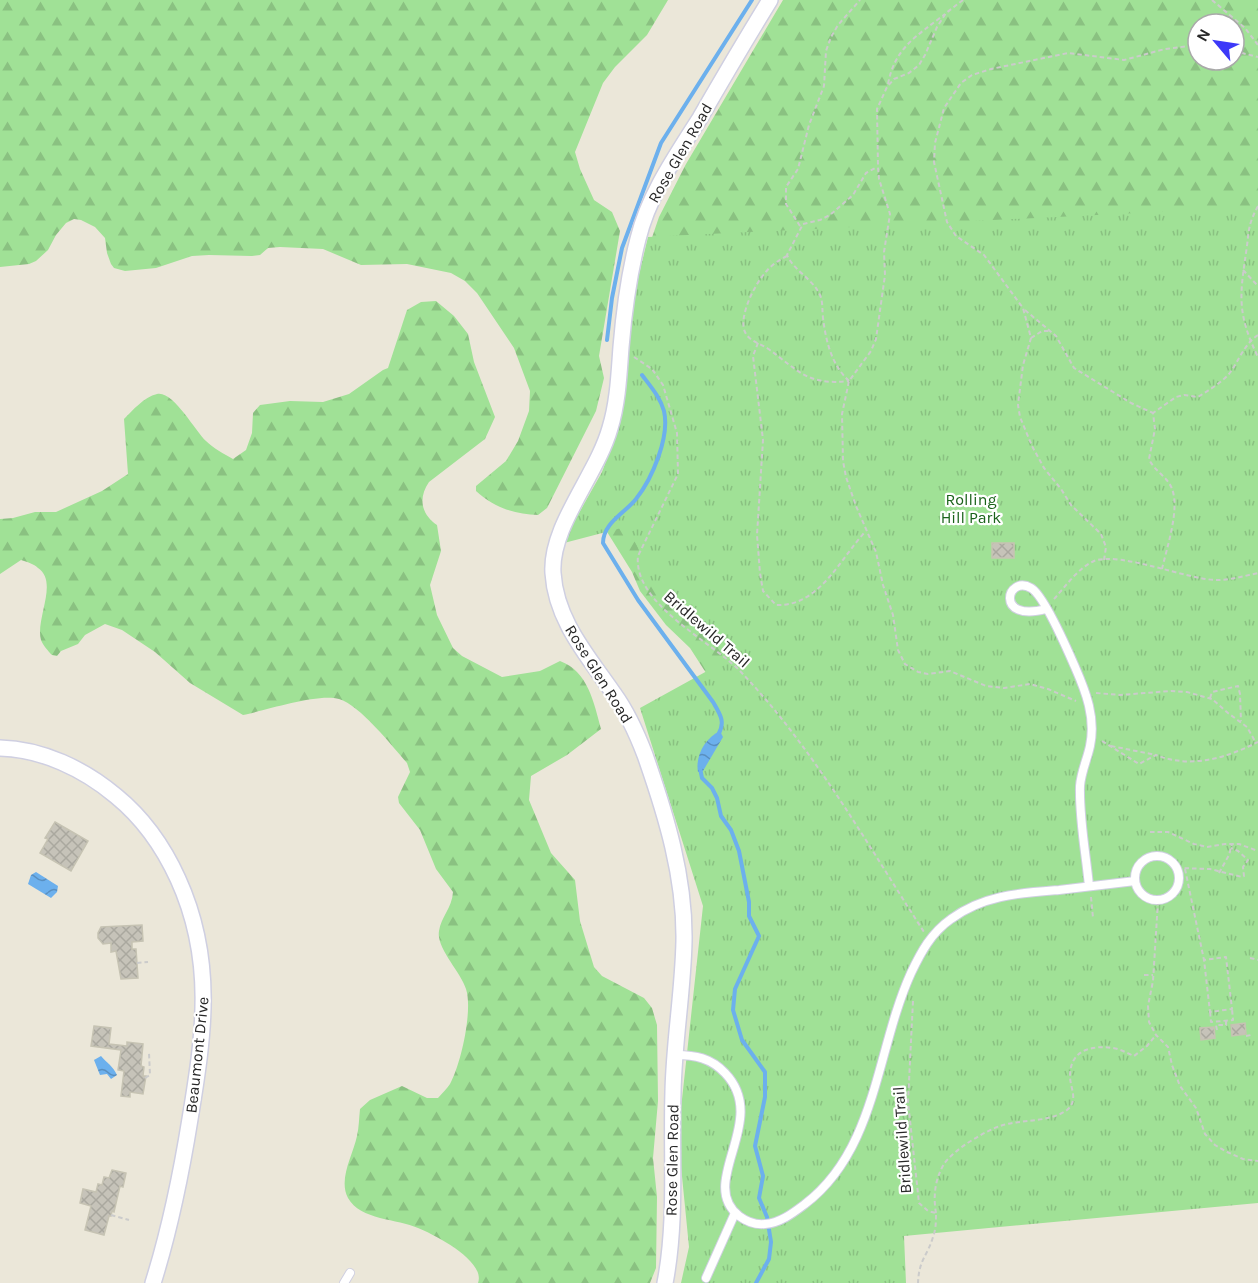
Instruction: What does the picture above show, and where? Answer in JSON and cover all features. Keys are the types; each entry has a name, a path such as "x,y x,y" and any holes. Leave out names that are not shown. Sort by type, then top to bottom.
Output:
{"street":[{"name":"Rose Glen Road","path":"665,1283 671,1227 673,1095 684,941 682,889 670,835 644,753 615,695 581,649 567,625 556,595 553,557 558,540 593,470 609,431 615,406 633,261 646,211 676,156 770,0"},
{"name":"Beaumont Drive","path":"0,748 24,751 62,762 106,788 138,817 158,842 191,910 202,961 204,986 201,1038 184,1154 171,1216 153,1283"}],"lane":[{"path":"1046,609 1023,612 1015,609 1010,603 1013,588 1020,585 1028,586 1041,598 1067,649 1089,707 1092,735 1080,786 1089,886"},
{"path":"1151,857 1166,858 1181,869 1176,890 1165,899 1158,901 1145,897 1137,887 1139,867 1151,857"},
{"path":"676,1055 694,1055 713,1063 731,1078 737,1089 742,1109 726,1173 726,1196 735,1213 742,1218 758,1224 774,1223 798,1209 823,1189 835,1176 851,1150 869,1106 907,982 929,939 951,918 988,899 1022,893 1136,881"},
{"path":"706,1278 735,1213"},
{"path":"344,1283 350,1273"}],"path":[{"path":"801,227 786,204 786,187 798,169 809,125 824,86 828,44 838,25 860,0"},
{"path":"963,0 903,49 894,61 887,87 877,109 879,179 890,214 884,252 885,275 876,339 871,351 849,381 842,414 843,461 846,477 866,532 876,552 883,585 893,615 898,650 905,664 918,672 928,674 950,671 986,686 1004,688 1030,684 1048,689 1089,707"},
{"path":"1212,0 1245,28 1258,45"},
{"path":"887,87 894,80 919,65 946,13"},
{"path":"1153,413 1131,403 1074,368 1061,342 1023,308 984,255 956,236 947,222 934,162 939,121 951,96 961,83 972,75 1024,61 1068,53 1124,60 1165,49 1186,46"},
{"path":"849,381 830,383 810,378 787,365 766,347 748,338 744,329 744,312 764,273 776,261 787,255 801,227 806,222 813,223 830,215 853,195 866,173 878,167"},
{"path":"1258,206 1248,226 1240,294 1244,325 1258,357"},
{"path":"787,255 790,262 820,295 827,345 840,372 849,381"},
{"path":"1243,270 1258,286"},
{"path":"1023,308 1031,338"},
{"path":"1049,331 1042,331 1031,338 1027,345 1018,405 1020,417 1044,468 1071,505 1101,534 1106,547 1104,560"},
{"path":"1153,413 1176,397 1184,395 1198,397 1220,382 1228,375 1251,340 1258,335"},
{"path":"758,343 753,356 763,440 757,535 763,591 776,605 786,606 813,594 866,532"},
{"name":"Bridlewild Trail","path":"621,350 652,369 663,385 677,433 678,474 638,556 637,566 650,595 692,633 739,670 798,740 929,939"},
{"path":"1153,413 1155,429 1149,459 1157,473 1171,486 1174,497 1171,528 1162,568"},
{"path":"1046,609 1086,566 1096,561 1104,560 1162,568 1215,580 1258,573"},
{"path":"1210,698 1212,692 1238,686 1241,721"},
{"path":"1084,690 1120,695 1172,691 1210,698 1241,721 1257,742 1230,756 1198,761 1173,761 1156,755 1110,746"},
{"path":"1092,735 1139,764 1156,755"},
{"path":"1150,832 1168,832 1194,844 1207,847 1239,844 1258,851"},
{"path":"1219,873 1232,844"},
{"path":"1212,1027 1204,960 1181,869 1196,867 1233,876 1244,876 1244,867 1248,860 1231,848"},
{"path":"1089,886 1093,918"},
{"path":"1158,901 1153,975 1148,1006 1149,1022 1156,1035 1168,1047 1180,1086 1196,1108 1205,1134 1215,1145 1227,1152 1243,1159 1258,1161"},
{"path":"1204,960 1226,957 1233,1025"},
{"path":"1250,958 1258,960"},
{"path":"137,963 148,962"},
{"path":"1144,975 1153,975"},
{"name":"Bridlewild Trail","path":"907,982 912,987 908,1102 917,1191 921,1207 936,1213"},
{"path":"1210,1012 1232,1009"},
{"path":"1217,1030 1216,1025 1226,1024 1226,1020"},
{"path":"1211,1022 1233,1020"},
{"path":"918,1283 919,1266 933,1240 936,1213 934,1190 944,1164 959,1149 1000,1126 1055,1116 1069,1108 1074,1098 1070,1076 1077,1054 1089,1048 1114,1048 1134,1056 1156,1035"},
{"path":"1246,1036 1251,1035"},
{"path":"145,1077 150,1075 149,1053"},
{"path":"111,1215 129,1220"}],"green space":[{"path":"0,0 668,0 647,35 615,67 603,83 575,152 594,200 612,212 620,231 599,356 604,378 596,411 547,508 538,515 521,513 497,506 476,491 476,486 506,461 518,441 529,411 530,391 514,348 477,293 465,281 451,273 407,264 361,265 323,249 280,247 268,248 260,255 192,256 156,268 125,271 114,268 111,264 105,238 95,227 74,219 66,223 48,250 36,261 29,264 0,267"},
{"path":"783,0 1258,0 1258,846 717,690 690,648 666,625 640,591 632,572 604,527 624,421 643,264 659,217 686,164"},
{"name":"Rolling Hill Park","path":"1258,207 1258,1203 904,1236 906,1283 681,1283 689,1247 678,1136 703,906 640,708 727,660 714,638 652,582 629,526 564,543 602,472 614,439 635,291 648,237"},
{"path":"436,301 454,316 468,334 474,362 495,417 485,439 429,482 423,494 422,500 427,516 437,525 441,551 430,585 437,615 453,648 462,656 502,677 540,671 560,661 570,666 577,672 588,689 601,729 567,755 531,776 529,800 551,853 575,880 580,921 594,967 602,976 644,998 652,1008 657,1025 658,1101 653,1158 657,1197 656,1268 650,1283 478,1283 478,1275 474,1266 447,1243 410,1225 361,1211 348,1198 345,1191 345,1175 357,1136 360,1109 370,1100 402,1086 427,1098 438,1098 450,1084 458,1064 465,1037 468,1010 466,989 439,938 440,926 451,903 453,892 436,869 420,830 399,803 398,797 410,772 407,763 366,717 347,703 330,698 306,700 243,715 190,683 155,652 122,630 105,624 85,635 78,644 61,651 57,656 52,655 41,640 40,631 47,591 44,574 34,565 21,560 0,574 0,519 35,512 56,512 102,491 128,474 124,419 147,398 163,394 170,398 206,441 233,459 246,450 252,433 253,413 260,405 290,401 323,402 349,394 388,368 407,310 421,302"}],"water":[{"path":"720,731 723,737 703,771 698,772 698,760 702,748"},
{"path":"36,872 58,886 57,892 51,898 28,884 31,875"},
{"path":"101,1056 117,1075 111,1079 107,1074 100,1075 94,1060"}],"building":[{"path":"992,543 1014,543 1014,558 992,558"},
{"path":"55,822 88,841 71,871 40,853 48,839 45,838"},
{"path":"142,925 143,941 132,942 132,949 136,949 138,978 121,979 116,951 111,952 111,943 103,944 98,938 98,933 101,927"},
{"path":"1245,1023 1246,1034 1232,1036 1231,1025"},
{"path":"94,1026 111,1028 109,1044 127,1046 127,1042 143,1044 141,1066 144,1067 143,1076 146,1076 143,1094 130,1092 130,1097 121,1096 124,1071 118,1070 121,1050 91,1046"},
{"path":"1214,1027 1215,1038 1201,1040 1200,1028"},
{"path":"112,1170 126,1173 123,1187 120,1186 114,1212 112,1211 109,1216 104,1235 85,1230 91,1206 80,1203 83,1189 96,1192 98,1184 102,1185 104,1177 109,1178"}],"waterway":[{"path":"607,340 612,298 622,248 661,143 752,0"},
{"path":"642,375 658,397 664,411 662,445 642,491 611,524 603,543 638,600 713,702 722,722 718,735"},
{"path":"700,768 702,778 712,788 717,798 721,816 731,830 739,851 749,902 749,916 759,936 735,989 733,1010 742,1040 765,1072 765,1097 755,1146 763,1176 759,1198 767,1217 771,1242 769,1259 756,1283"}]}
